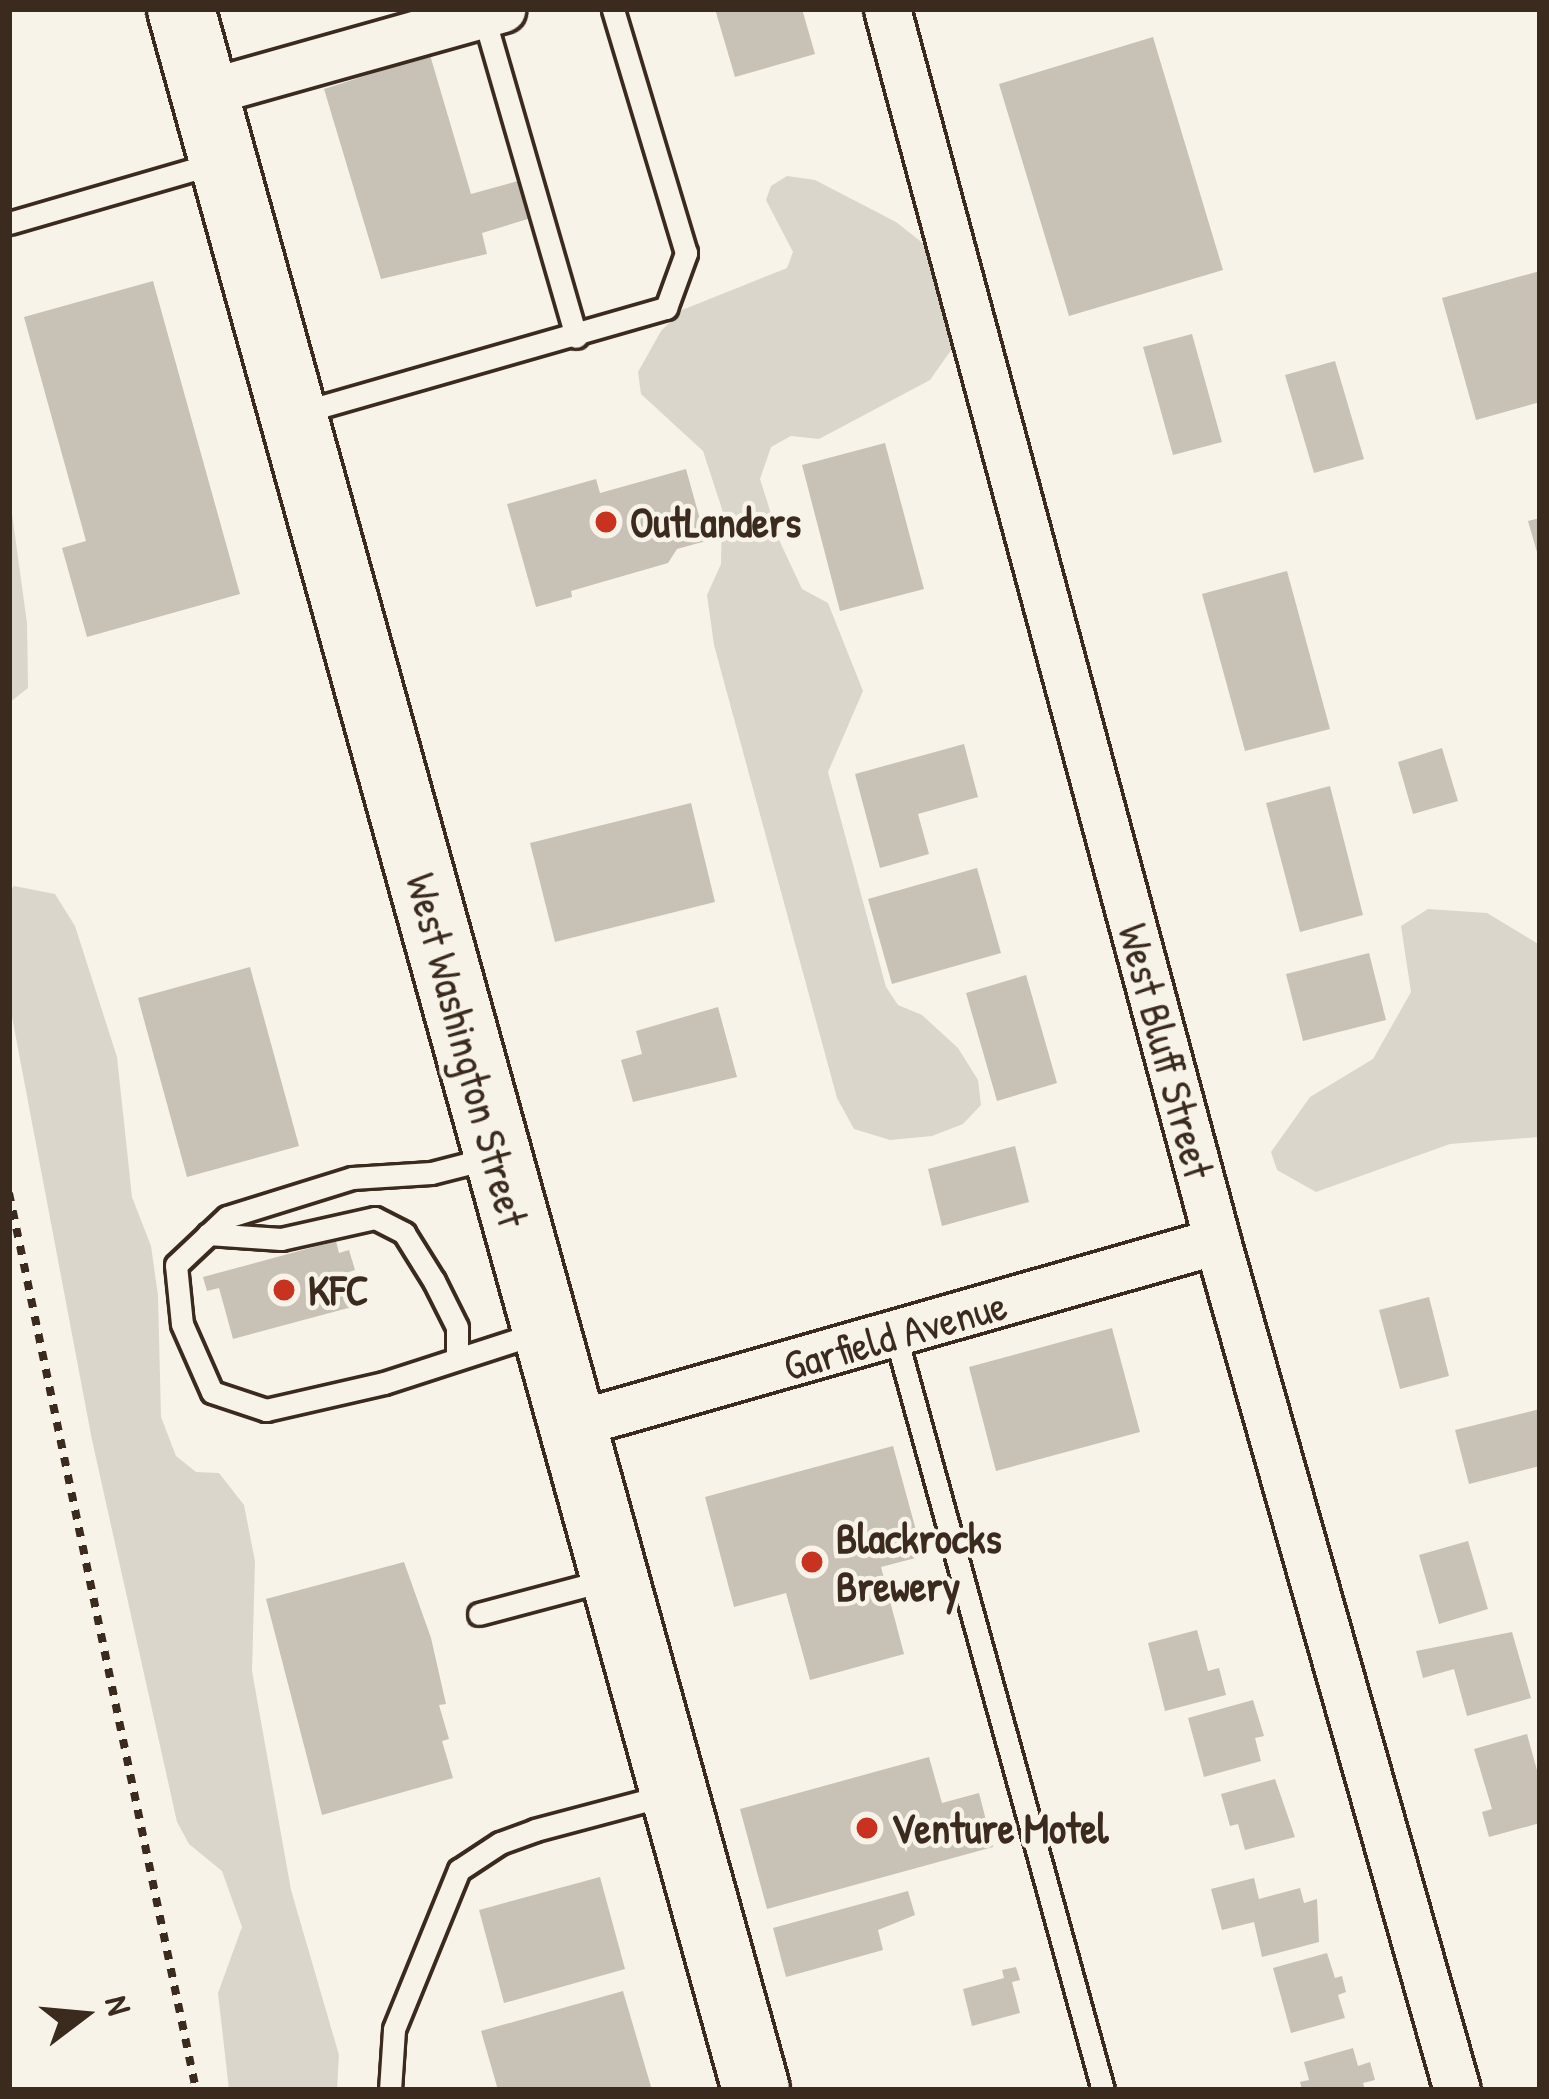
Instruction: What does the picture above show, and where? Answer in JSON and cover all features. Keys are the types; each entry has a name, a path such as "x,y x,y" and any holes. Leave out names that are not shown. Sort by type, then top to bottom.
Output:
{"main road":[{"name":"West Washington Street","path":"181,9 755,2090"}],"street":[{"name":"West Bluff Street","path":"887,9 1217,1241 1457,2090"},
{"path":"204,93 493,12"},
{"name":"Garfield Avenue","path":"571,1425 1217,1241"}],"lane":[{"path":"293,415 666,308 686,253 613,9"},
{"path":"493,12 576,337"},
{"path":"9,223 223,160"},
{"path":"497,1156 431,1173 352,1178 226,1217 176,1265 182,1324 212,1392 266,1410 384,1383 545,1331"},
{"path":"208,1234 281,1240 375,1218 404,1233 434,1281 458,1327 458,1358"},
{"path":"896,1336 1103,2090"},
{"path":"478,1614 613,1578"},
{"path":"390,2090 394,2029 459,1870 500,1843 535,1830 674,1793"}],"path":[{"path":"9,1192 196,2090"}],"shaded area":[{"path":"787,176 815,180 896,222 934,252 959,339 930,380 819,439 791,436 771,447 760,479 780,542 802,589 828,603 863,691 828,772 886,987 898,1005 922,1015 958,1048 978,1080 981,1105 963,1124 932,1136 890,1140 854,1129 837,1098 714,645 707,595 721,564 722,509 703,451 641,394 638,372 661,331 682,310 787,268 793,252 766,200 771,186"},
{"path":"9,492 27,623 28,688 9,703"},
{"path":"14,886 55,894 75,926 117,1057 132,1197 151,1246 158,1295 161,1417 176,1456 196,1472 219,1473 244,1505 255,1561 252,1671 291,1890 339,2055 337,2090 229,2090 218,1993 242,1927 222,1871 189,1844 177,1822 92,1440 9,1001 9,892"},
{"path":"1428,909 1487,913 1540,945 1540,1137 1450,1144 1316,1192 1277,1170 1271,1152 1310,1097 1373,1059 1411,992 1401,926"}],"building":[{"path":"715,9 802,9 815,54 735,77"},
{"path":"1153,37 1223,270 1069,316 999,84"},
{"path":"430,55 471,194 540,175 551,212 482,233 487,254 381,279 324,89"},
{"path":"1540,271 1540,402 1476,420 1442,298"},
{"path":"153,281 240,594 87,637 62,548 86,541 24,317"},
{"path":"1192,334 1222,442 1173,455 1143,347"},
{"path":"1335,361 1364,459 1314,473 1285,375"},
{"path":"885,443 924,589 840,611 802,465"},
{"name":"OutLanders","path":"686,469 706,541 677,549 668,563 571,591 572,597 536,607 507,504 596,479 600,493"},
{"path":"1540,518 1540,559 1539,559 1528,521"},
{"path":"1287,571 1330,729 1245,751 1202,594"},
{"path":"964,744 978,797 918,814 929,854 880,868 855,774"},
{"path":"1442,748 1458,801 1413,814 1398,762"},
{"path":"1330,786 1363,915 1300,932 1266,803"},
{"path":"691,803 715,902 555,942 530,843"},
{"path":"977,868 1001,953 892,984 868,899"},
{"path":"1369,953 1386,1020 1303,1041 1286,974"},
{"path":"250,967 299,1146 187,1177 138,998"},
{"path":"1026,975 1057,1083 997,1101 966,993"},
{"path":"718,1007 737,1077 633,1102 621,1060 642,1054 636,1031"},
{"path":"1015,1146 1029,1202 942,1226 928,1169"},
{"name":"KFC","path":"336,1241 339,1253 349,1250 355,1270 343,1274 352,1307 233,1339 219,1288 207,1291 203,1277"},
{"path":"1429,1297 1449,1376 1400,1389 1379,1310"},
{"path":"1112,1328 1140,1432 996,1471 969,1367"},
{"path":"1540,1409 1540,1466 1469,1484 1455,1430"},
{"name":"Blackrocks Brewery","path":"893,1446 923,1556 881,1567 904,1654 810,1680 786,1593 734,1607 705,1497"},
{"path":"1468,1541 1488,1609 1439,1624 1419,1555"},
{"path":"404,1562 431,1638 446,1704 439,1705 449,1739 442,1741 453,1778 322,1815 266,1599"},
{"path":"1197,1630 1208,1671 1219,1668 1226,1695 1165,1711 1148,1643"},
{"path":"1512,1632 1531,1698 1467,1716 1454,1669 1423,1678 1416,1651"},
{"path":"1253,1700 1264,1736 1255,1738 1261,1761 1204,1777 1188,1718"},
{"path":"1527,1734 1540,1781 1540,1823 1489,1837 1482,1812 1492,1809 1474,1749"},
{"name":"Venture Motel","path":"929,1757 942,1803 979,1793 993,1847 767,1909 740,1809"},
{"path":"1275,1779 1295,1837 1245,1850 1238,1824 1230,1826 1221,1794"},
{"path":"600,1877 625,1969 504,2003 479,1910"},
{"path":"1254,1878 1259,1899 1300,1888 1304,1903 1317,1899 1319,1942 1262,1957 1254,1922 1222,1930 1211,1889"},
{"path":"908,1891 915,1915 878,1930 883,1950 786,1977 773,1928"},
{"path":"1327,1953 1335,1978 1342,1976 1346,1992 1338,1995 1345,2018 1291,2033 1273,1968"},
{"path":"1016,1967 1020,1980 1012,1982 1020,2013 972,2026 963,1989 1004,1978 1002,1970"},
{"path":"623,1991 652,2090 498,2090 481,2031"},
{"path":"1353,2048 1358,2066 1370,2062 1375,2080 1363,2083 1365,2090 1302,2090 1300,2082 1309,2080 1304,2062"}],"place":[{"name":"OutLanders","path":"606,522"},
{"name":"KFC","path":"284,1290"},
{"name":"Blackrocks Brewery","path":"812,1562"},
{"name":"Venture Motel","path":"867,1828"}]}
